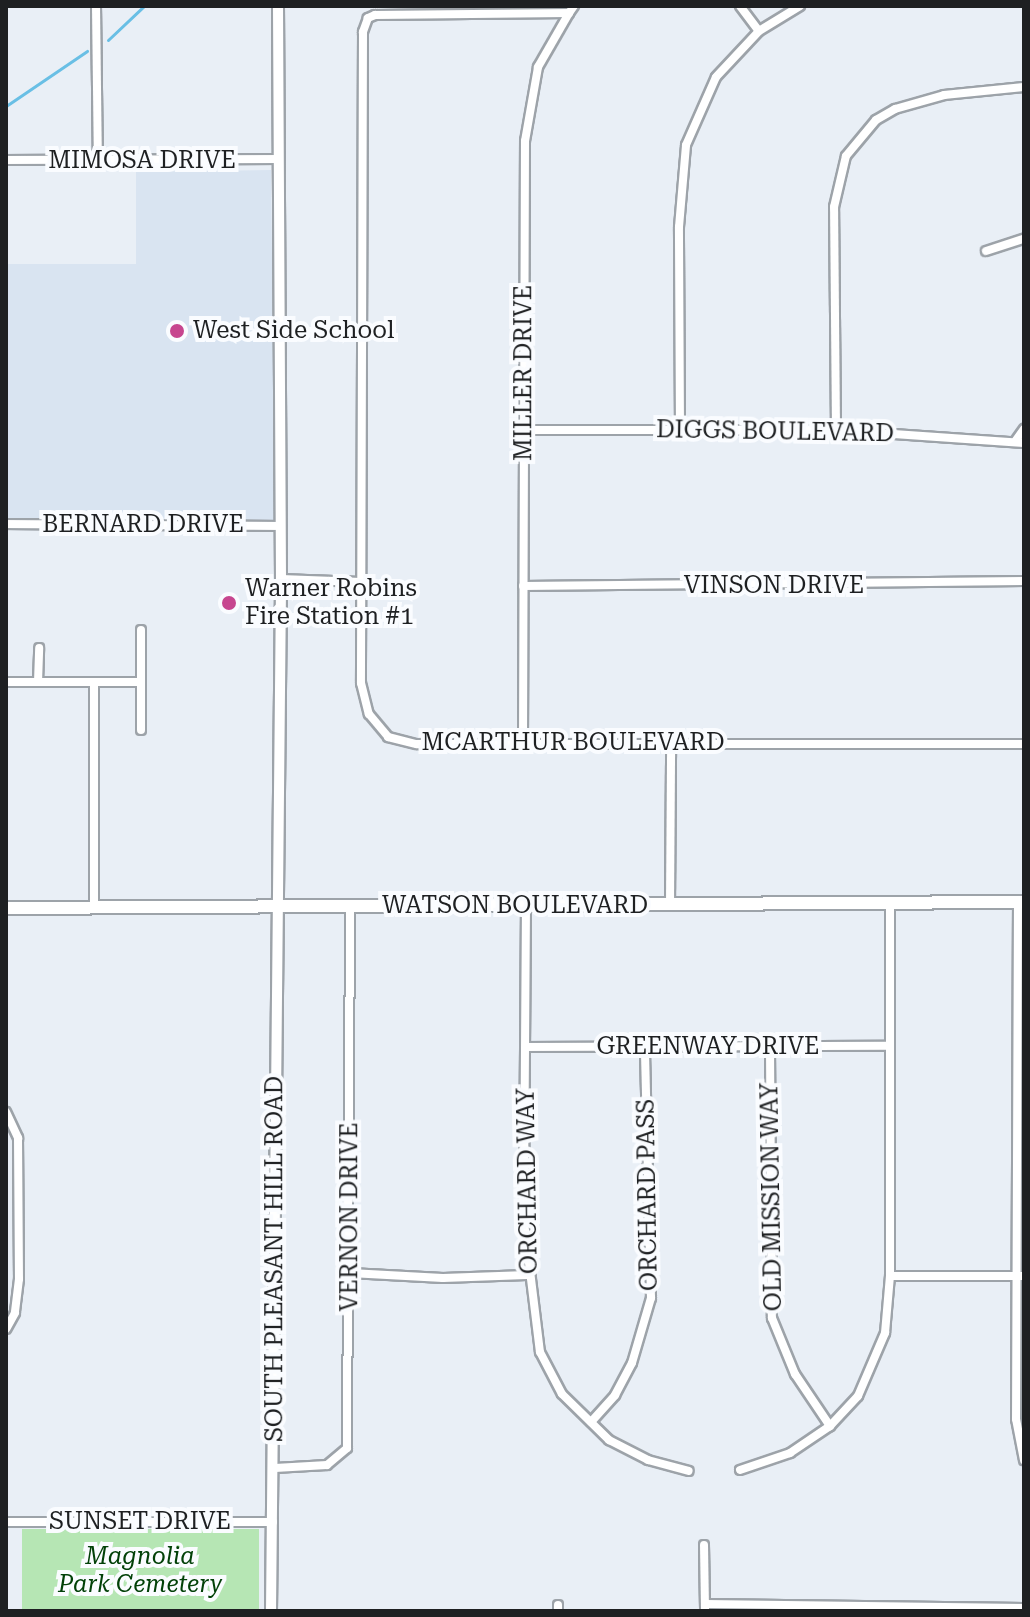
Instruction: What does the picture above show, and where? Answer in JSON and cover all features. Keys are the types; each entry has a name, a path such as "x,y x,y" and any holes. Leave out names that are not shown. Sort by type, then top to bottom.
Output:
{"main road":[{"name":"WATSON BOULEVARD","path":"6,908 1021,902"}],"street":[{"path":"96,6 98,163"},
{"name":"SOUTH PLEASANT HILL ROAD","path":"271,1611 275,1468 281,579 278,6"},
{"path":"740,6 759,31"},
{"path":"680,430 679,227 686,145 716,77 759,31 800,6"},
{"name":"MILLER DRIVE","path":"523,742 527,108 538,67 572,9"},
{"name":"MCARTHUR BOULEVARD","path":"572,9 368,18 363,32 361,683 369,714 388,737 417,744 1024,744"},
{"path":"836,430 834,207 846,156 876,120 895,109 944,95 1024,87"},
{"name":"MIMOSA DRIVE","path":"6,160 98,163 278,159"},
{"path":"986,251 1024,239"},
{"path":"1020,442 1024,429"},
{"name":"DIGGS BOULEVARD","path":"524,430 836,430 1020,442"},
{"name":"BERNARD DRIVE","path":"6,524 280,526"},
{"path":"281,579 361,582"},
{"name":"VINSON DRIVE","path":"523,586 1024,581"},
{"path":"141,630 141,730"},
{"path":"38,682 39,648"},
{"path":"7,682 141,682"},
{"path":"94,682 94,908"},
{"path":"670,905 671,745"},
{"path":"1021,902 1020,1276 1016,1419 1024,1460"},
{"path":"740,1470 790,1453 830,1426 858,1396 879,1355 890,1276 890,903"},
{"name":"ORCHARD WAY","path":"526,905 527,1275 533,1325 548,1372 562,1394 591,1422 625,1451 689,1471"},
{"name":"VERNON DRIVE","path":"275,1468 327,1465 347,1448 350,907"},
{"name":"GREENWAY DRIVE","path":"527,1047 770,1049 888,1046"},
{"name":"ORCHARD PASS","path":"591,1422 615,1395 632,1363 651,1298 645,1047"},
{"name":"OLD MISSION WAY","path":"770,1049 772,1318 795,1374 830,1426"},
{"path":"6,1112 18,1138 11,1220 19,1279 15,1313 6,1329"},
{"path":"350,1273 443,1278 527,1275"},
{"path":"890,1276 1020,1276"},
{"name":"SUNSET DRIVE","path":"6,1522 273,1522"},
{"path":"704,1545 705,1607 1024,1608"}],"shaded area":[{"path":"271,170 275,520 6,519 6,264 136,264 136,172"}],"green space":[{"name":"Magnolia Park Cemetery","path":"22,1529 259,1529 259,1611 22,1611"}],"waterway":[{"path":"108,40 144,6"},
{"path":"6,106 87,51"}],"place":[{"name":"West Side School","path":"177,331"},
{"name":"Warner Robins Fire Station #1","path":"229,603"}]}
